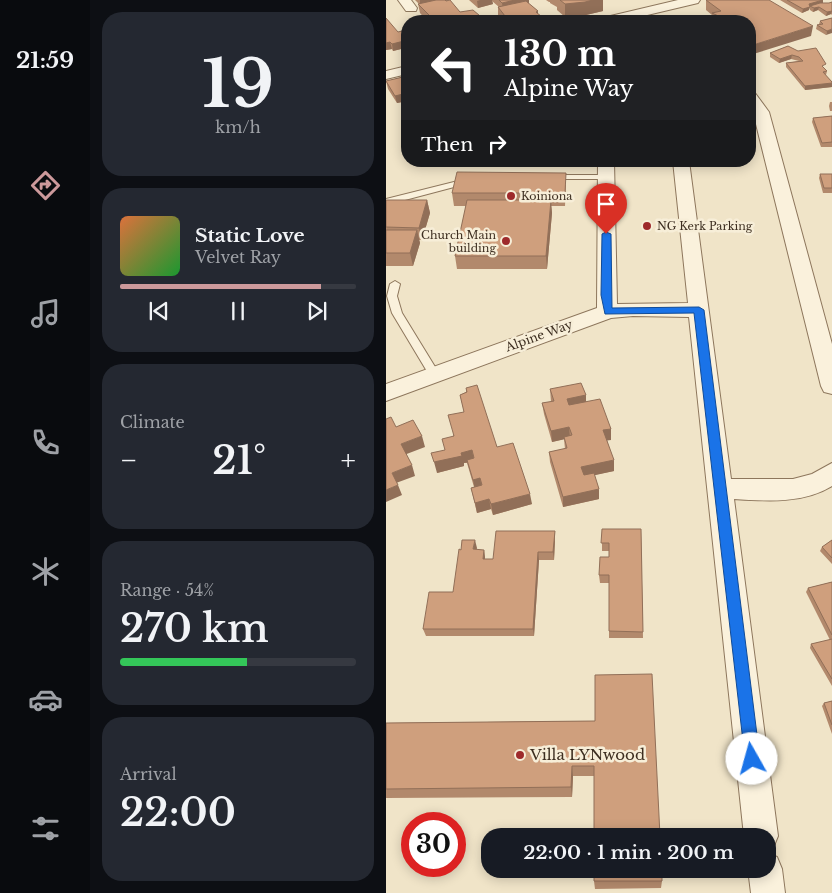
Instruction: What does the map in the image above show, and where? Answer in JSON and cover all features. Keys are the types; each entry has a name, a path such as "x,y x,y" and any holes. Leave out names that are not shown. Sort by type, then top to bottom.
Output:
{"street":[{"path":"625,15 657,4 694,0"},
{"path":"386,75 401,71"},
{"path":"756,105 761,112 832,386"},
{"path":"682,167 760,828"},
{"path":"606,169 606,295 608,312"},
{"name":"Alpine Way","path":"386,393 608,312 633,309 699,310"},
{"path":"720,489 803,487 823,480 832,473"},
{"path":"766,878 768,893"}],"lane":[{"path":"542,177 606,169"},
{"path":"386,202 476,179"},
{"path":"395,284 392,296 393,304 415,345 435,375"}],"building":[{"path":"436,0 450,0 460,12 473,10 479,15 429,15 418,4"},
{"path":"499,0 515,0 502,3"},
{"path":"560,0 593,0 565,4"},
{"path":"706,0 769,0 813,26 756,44 756,15 716,15 712,13 721,11"},
{"path":"787,0 823,0 809,4 810,7 803,9"},
{"path":"526,1 538,11 536,12 540,15 504,15 498,7"},
{"path":"832,2 832,11 827,12 819,7 814,8 810,6 820,3"},
{"path":"386,18 398,32 401,31 401,42 386,43"},
{"path":"832,18 832,29 827,31 817,25 823,24 820,21"},
{"path":"788,46 798,51 816,48 826,64 822,66 827,71 823,72 832,83 805,86 786,63 803,61 799,57 792,55 780,59 770,53"},
{"path":"401,77 401,94 395,96 386,81"},
{"path":"832,116 832,142 822,143 813,118"},
{"path":"457,172 566,173 565,193 452,193"},
{"path":"820,174 832,174 832,188 824,188"},
{"path":"386,200 427,200 419,228 386,227"},
{"name":"Church Main building","path":"467,200 551,200 546,256 455,256"},
{"path":"386,230 417,230 410,253 386,253"},
{"path":"581,383 586,395 567,399 569,405 600,399 611,429 603,430 614,460 581,467 584,475 594,473 599,489 563,497 549,452 567,448 564,437 572,435 569,427 551,431 542,403 554,401 550,389"},
{"path":"477,385 497,447 513,443 530,494 491,504 489,499 475,503 471,488 482,485 480,478 473,480 467,460 474,458 472,450 461,453 462,456 434,462 431,453 445,450 442,439 454,436 448,415 464,412 460,395 467,392 466,388"},
{"path":"391,417 396,427 413,420 422,436 401,444 412,465 392,473 398,485 386,490 386,419"},
{"path":"602,529 641,529 643,632 609,631 609,575 599,575 600,557 609,557 609,543 601,543"},
{"path":"496,531 555,531 553,552 538,552 533,629 423,629 429,592 453,592 462,540 475,540 473,549 484,550 483,559 493,559"},
{"path":"832,540 832,558 822,547"},
{"path":"832,582 832,635 808,588"},
{"path":"832,639 832,679 811,644"},
{"name":"Villa LYNwood","path":"652,674 660,828 594,828 594,766 572,766 571,787 386,789 386,723 595,721 595,675"},
{"path":"832,701 832,725 824,703"},
{"path":"594,878 662,878 662,881 594,881"}],"place":[{"name":"Koiniona","path":"511,196"},
{"name":"NG Kerk Parking","path":"647,226"},
{"name":"Church Main building","path":"506,241"},
{"name":"Villa LYNwood","path":"520,755"}],"route":[{"path":"606,234 606,295 608,312 633,309 699,310 752,759"}]}
